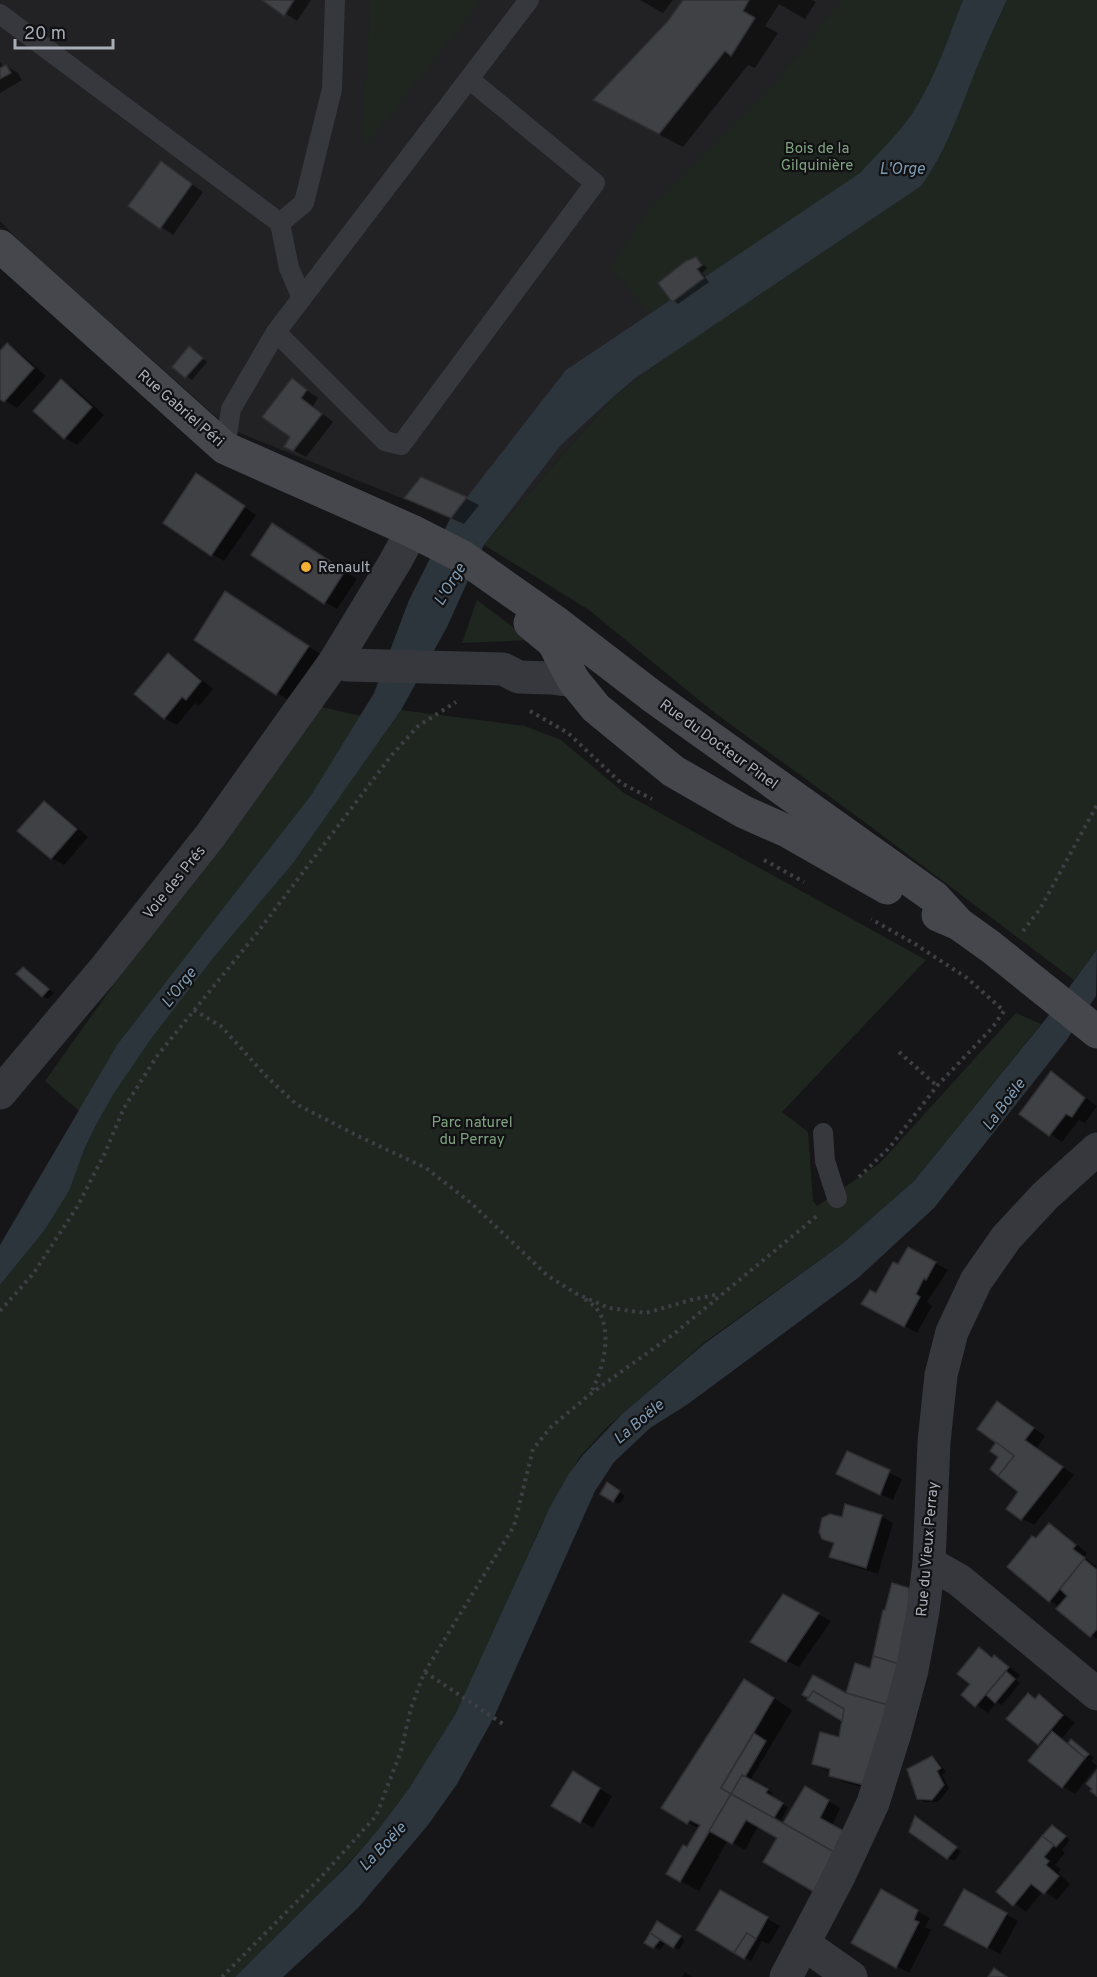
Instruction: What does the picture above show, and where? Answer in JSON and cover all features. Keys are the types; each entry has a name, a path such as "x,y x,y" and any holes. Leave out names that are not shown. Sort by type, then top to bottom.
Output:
{"main road":[{"name":"Rue Gabriel Péri","path":"0,246 225,448 418,534 463,557 487,574"},
{"name":"Rue du Docteur Pinel","path":"487,574 934,897 959,924 1097,1031"},
{"name":"Rue du Docteur Pinel","path":"487,574 524,618 553,642 571,674 596,708 673,771 744,812 787,831 928,910 959,924"}],"street":[{"name":"Voie des Prés","path":"0,1093 103,971 210,836 341,663 395,562 418,534"},
{"path":"341,663 489,668 520,662 571,674 614,667"},
{"name":"Rue du Vieux Perray","path":"786,1977 839,1876 876,1793 912,1670 929,1563 935,1431 941,1375 952,1332 976,1281 1006,1238 1045,1196 1097,1149"},
{"path":"929,1563 959,1580 1097,1694"},
{"path":"804,1944 851,1977"}],"lane":[{"path":"280,223 304,203 332,89 335,0"},
{"path":"225,448 231,409 276,332 529,0"},
{"path":"0,14 280,223 289,268 302,298"},
{"path":"276,332 385,441 402,446 595,183 469,79"},
{"path":"823,1133 825,1161 837,1198"}],"path":[{"path":"0,1311 33,1274 71,1216 104,1155 124,1108 157,1056 278,905 391,756 418,726 457,701"},
{"path":"528,710 568,733 621,783 659,803"},
{"path":"1004,957 1040,909 1097,805"},
{"path":"759,857 810,885"},
{"path":"222,1977 322,1876 376,1816 401,1751 411,1708 425,1672 514,1526 533,1449 551,1428 589,1395 675,1334 837,1198 890,1147 937,1086 992,1028 1004,1011 967,978 915,944 869,918"},
{"path":"194,1010 222,1027 265,1075 296,1104 426,1168 471,1203 548,1276 578,1294 609,1308 646,1313 721,1294"},
{"path":"899,1052 937,1086"},
{"path":"578,1294 596,1308 605,1325 605,1349 599,1378 589,1395"},
{"path":"425,1672 506,1726"}],"shaded area":[{"path":"0,0 1007,0 983,53 911,193 612,398 484,545 451,518 230,429 22,244 0,221"}],"green space":[{"path":"370,0 481,0 363,148"},
{"name":"Bois de la Gilquinière","path":"842,0 963,0 936,71 916,108 897,133 983,53 1007,0 1097,0 1097,949 1074,980 870,826 711,710 589,610 484,545 612,398 689,341 650,314 611,268 646,212 780,78"},
{"path":"477,600 530,640 462,643"},
{"name":"Parc naturel du Perray","path":"313,705 392,723 401,710 525,726 561,740 624,793 926,960 782,1112 808,1132 813,1201 817,1206 880,1163 1016,1013 1041,1024 914,1181 842,1244 705,1342 606,1428 579,1458 542,1523 484,1656 458,1709 424,1768 375,1834 321,1893 235,1977 0,1977 0,1285 44,1231 68,1191 96,1126 45,1081"}],"water":[{"name":"L'Orge","path":"963,0 1007,0 950,133 921,186 634,379 560,446 484,545 447,627 401,710 293,863 213,958 150,1040 114,1093 97,1123 69,1191 44,1231 0,1285 0,1245 117,1045 312,794 374,693 409,600 450,519 566,370 860,173 897,133 917,106 937,67"},
{"name":"La Boële","path":"1097,949 1096,996 1066,1041 934,1208 858,1278 688,1404 650,1428 614,1462 595,1491 494,1717 457,1784 428,1825 358,1908 283,1977 235,1977 346,1867 378,1830 410,1787 456,1713 549,1509 568,1475 583,1455 622,1414 704,1344 842,1244 914,1181 1049,1015"}],"building":[{"path":"262,0 294,0 284,16"},
{"path":"683,0 749,0 743,11 755,18 731,56 725,51 659,134 593,100 668,21"},
{"path":"6,65 11,73 0,79 0,68"},
{"path":"161,161 192,184 160,229 128,206"},
{"path":"696,257 702,265 697,269 704,278 672,302 658,283 686,261"},
{"path":"7,343 34,368 4,402 0,399 0,351"},
{"path":"189,346 203,358 185,378 172,367"},
{"path":"292,378 307,390 301,398 322,414 293,451 284,447 290,437 262,417"},
{"path":"61,379 92,407 64,439 33,411"},
{"path":"196,473 245,506 211,556 163,523"},
{"path":"421,477 467,497 451,518 404,498"},
{"path":"272,523 345,571 324,604 251,555"},
{"path":"225,591 309,646 276,695 194,640"},
{"path":"168,653 201,681 186,700 182,697 164,719 134,694"},
{"path":"44,801 77,829 51,859 17,831"},
{"path":"23,967 49,989 42,997 16,974"},
{"path":"1051,1071 1085,1098 1072,1117 1066,1114 1049,1136 1019,1114"},
{"path":"908,1247 936,1262 916,1294 920,1297 904,1327 861,1304 870,1290 876,1293 893,1262 898,1264"},
{"path":"997,1401 1034,1428 1025,1440 1063,1467 1021,1520 1006,1509 1018,1492 998,1476 1014,1456 977,1429"},
{"path":"996,1442 1014,1456 998,1476 990,1469 998,1457 990,1451"},
{"path":"847,1451 890,1470 880,1495 836,1474"},
{"path":"607,1482 620,1491 613,1502 600,1494"},
{"path":"845,1504 882,1515 866,1568 829,1557 834,1543 822,1539 819,1532 822,1518 830,1514 842,1517"},
{"path":"1049,1523 1076,1545 1073,1549 1085,1558 1049,1602 1007,1567 1032,1536 1036,1538"},
{"path":"1084,1559 1097,1570 1097,1629 1090,1637 1056,1609 1067,1596 1060,1589"},
{"path":"892,1583 909,1588 910,1620 899,1664 873,1656 883,1610 885,1610"},
{"path":"783,1594 819,1613 786,1662 750,1642"},
{"path":"979,1647 992,1658 994,1655 1009,1667 975,1707 961,1695 970,1684 957,1674"},
{"path":"873,1656 899,1664 888,1705 846,1693 855,1663 870,1668"},
{"path":"1006,1671 1015,1679 995,1703 986,1695"},
{"path":"813,1675 846,1693 888,1705 864,1785 829,1776 830,1769 812,1764 820,1732 839,1737 844,1709 813,1691 809,1698 802,1695"},
{"path":"744,1679 774,1698 721,1788 731,1794 680,1882 666,1874 683,1845 687,1847 700,1825 690,1820 687,1824 661,1808"},
{"path":"813,1691 844,1709 842,1721 807,1700"},
{"path":"1028,1693 1035,1699 1039,1694 1063,1715 1038,1745 1006,1719"},
{"path":"1052,1731 1085,1758 1062,1788 1028,1761"},
{"path":"754,1733 766,1741 745,1777 742,1775 731,1794 721,1788"},
{"path":"1071,1739 1089,1754 1085,1758 1068,1743"},
{"path":"932,1756 941,1768 937,1771 944,1785 932,1800 917,1799 907,1769"},
{"path":"1097,1770 1097,1796 1086,1784"},
{"path":"573,1771 600,1788 580,1823 551,1806"},
{"path":"742,1775 768,1789 766,1793 783,1803 774,1818 731,1794"},
{"path":"805,1786 829,1800 820,1818 844,1831 834,1852 783,1823"},
{"path":"731,1794 834,1852 814,1892 763,1862 777,1838 746,1820 732,1844 709,1831"},
{"path":"915,1816 957,1847 947,1859 909,1832"},
{"path":"1052,1825 1066,1836 1056,1847 1042,1836"},
{"path":"1042,1836 1054,1845 1044,1857 1049,1861 1046,1865 1059,1876 1044,1894 1031,1884 1013,1906 996,1892"},
{"path":"881,1889 918,1910 914,1920 919,1922 896,1968 851,1943"},
{"path":"964,1889 1007,1913 987,1948 944,1925"},
{"path":"720,1890 768,1917 756,1939 747,1933 734,1953 696,1930"},
{"path":"657,1921 681,1936 673,1948 650,1933"},
{"path":"650,1933 660,1940 653,1948 644,1943"},
{"path":"747,1933 756,1939 744,1959 734,1953"},
{"path":"994,1968 1007,1977 988,1977"}],"place":[{"name":"Renault","path":"306,567"}]}
